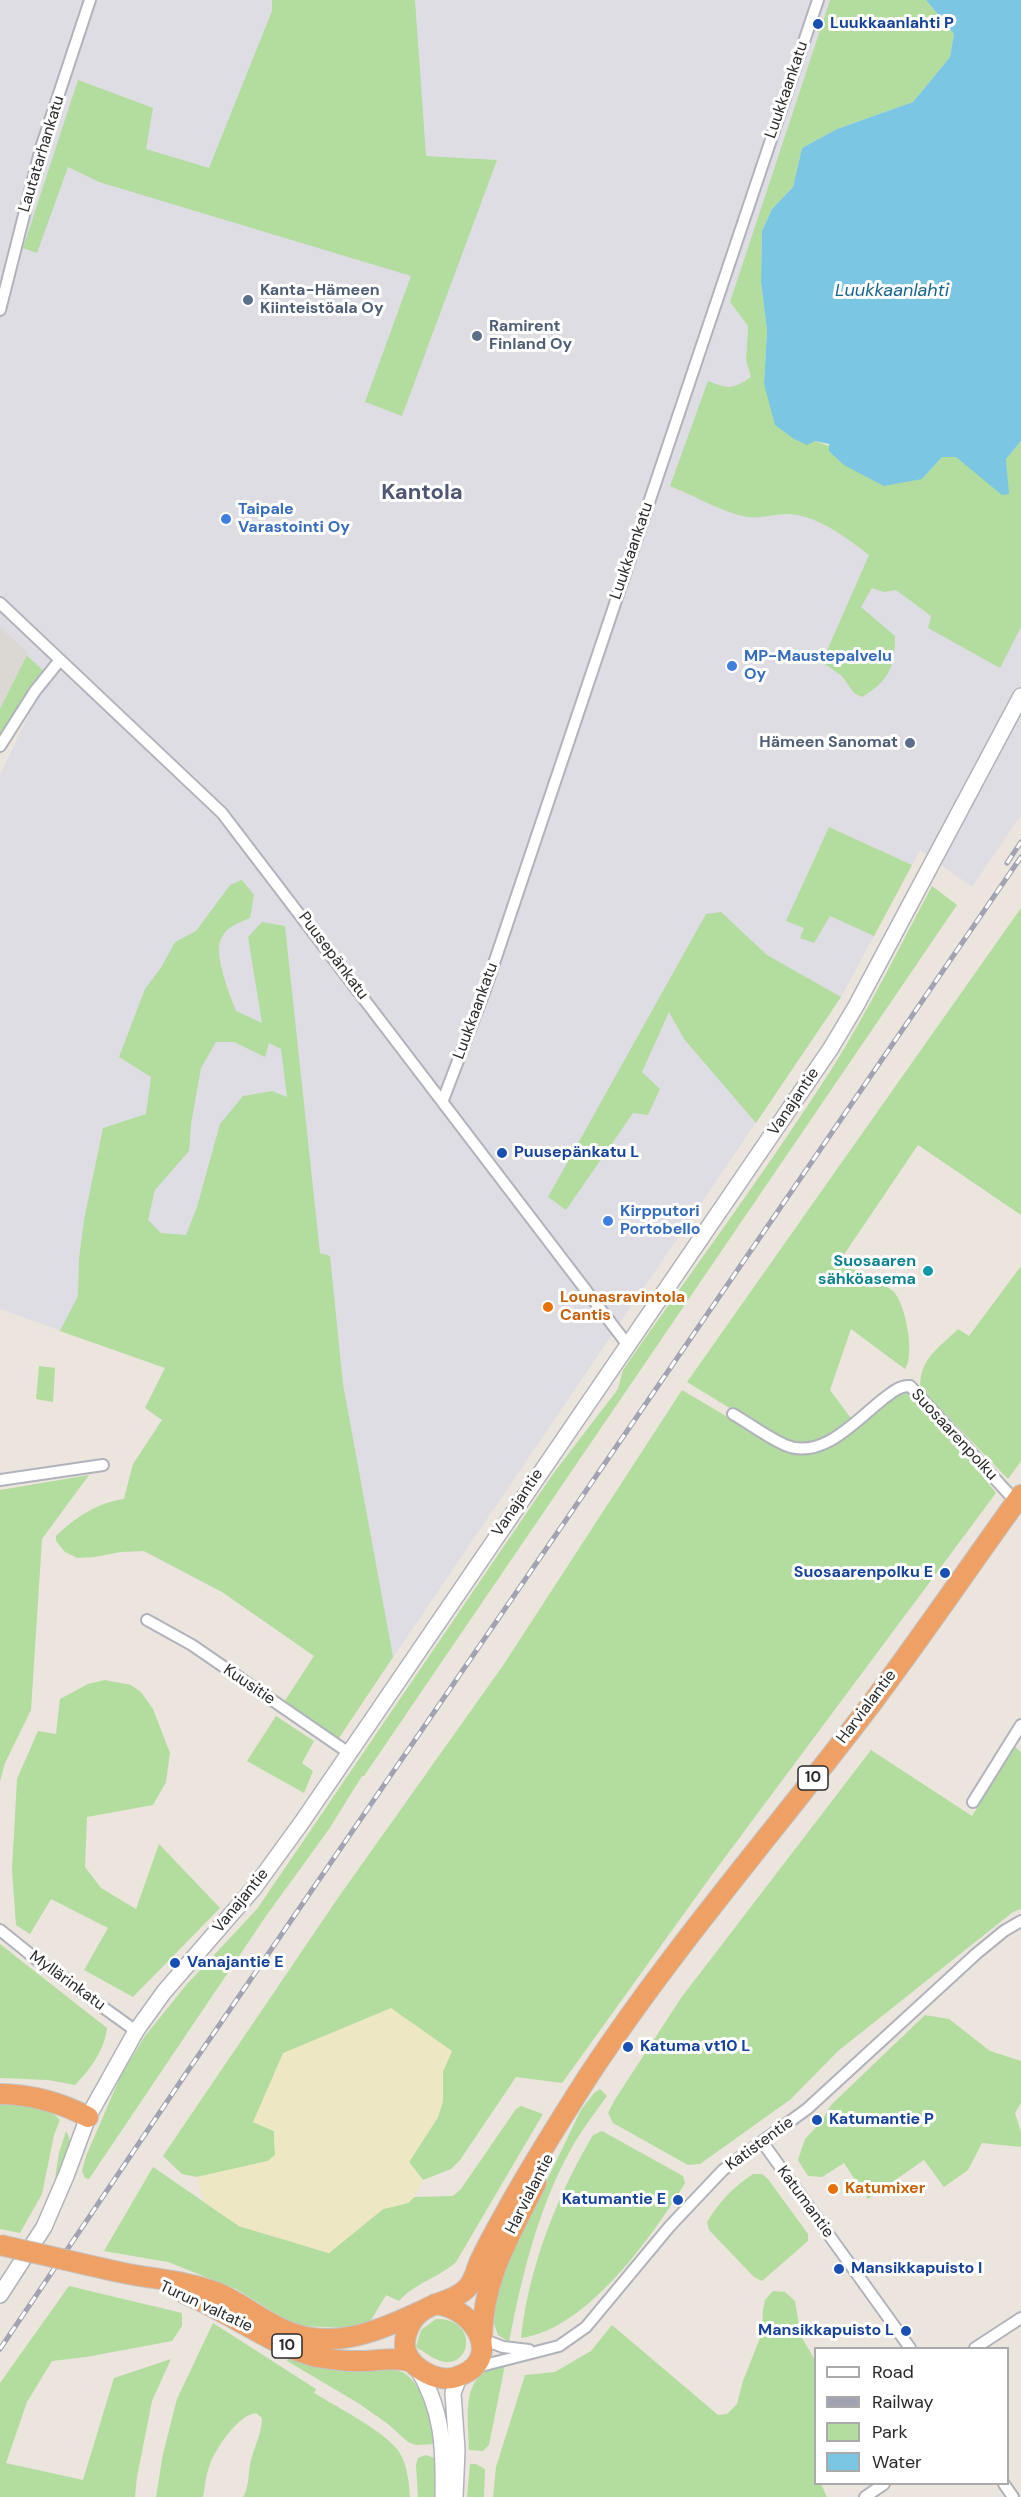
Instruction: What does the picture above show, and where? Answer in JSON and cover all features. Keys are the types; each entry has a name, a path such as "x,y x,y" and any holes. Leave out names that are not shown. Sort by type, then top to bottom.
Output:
{"highway":[{"name":"Harvialantie","path":"427,2308 452,2299 468,2287 520,2186 600,2058 664,1970 873,1701 1019,1502"},
{"name":"Harvialantie","path":"482,2338 484,2302 497,2260 600,2058"},
{"path":"0,2094 71,2107 88,2117"},
{"name":"Turun valtatie","path":"0,2245 114,2271 182,2283 217,2293 282,2329 313,2338 362,2336 387,2328 427,2308"},
{"name":"Turun valtatie","path":"138,2276 197,2298 298,2351 335,2360 393,2359 413,2363"},
{"path":"413,2363 406,2352 405,2345 409,2328 427,2308 445,2305 465,2316 482,2338"},
{"name":"10","path":"413,2363 426,2373 441,2379 458,2377 468,2371 479,2357 482,2338"}],"street":[{"name":"Lautatarhankatu","path":"0,310 38,159 90,0"},
{"name":"Luukkaankatu","path":"443,1100 488,980 818,0"},
{"name":"Puusepänkatu","path":"0,603 222,813 627,1344"},
{"path":"0,746 35,691 60,660"},
{"name":"Vanajantie","path":"0,2295 44,2227 88,2117 135,2031 164,1992 254,1888 349,1753 844,1028 1021,696"},
{"name":"Suosaarenpolku","path":"733,1414 786,1445 800,1449 820,1445 839,1435 895,1390 910,1386 1019,1502"},
{"path":"0,1480 103,1466"},
{"name":"Kuusitie","path":"147,1620 192,1645 349,1753"},
{"path":"973,1803 1021,1725"},
{"name":"Katistentie","path":"468,2371 499,2360 559,2346 586,2326 705,2187 723,2170 807,2109 976,1954 1004,1931 1021,1921"},
{"name":"Myllärinkatu","path":"0,1930 135,2031"},
{"name":"Katumantie","path":"763,2143 909,2347"},
{"path":"978,2347 1021,2318"},
{"name":"Katistentie","path":"482,2338 503,2347 538,2352"},
{"path":"413,2363 427,2387 438,2418 444,2448 443,2497"},
{"path":"455,2497 457,2450 453,2393 458,2380 468,2371"},
{"path":"865,2497 883,2485"}],"shaded area":[{"path":"0,0 830,0 730,302 748,326 746,360 767,430 1021,515 1021,815 972,887 920,850 841,997 369,1693 222,1592 143,1551 119,1518 133,1464 162,1420 145,1408 165,1368 0,1309 0,775 48,675 0,632"},
{"path":"0,627 28,653 0,709"}],"green space":[{"path":"272,0 415,0 426,156 497,160 402,416 365,402 411,276 99,182 68,167 37,253 23,248 78,80 153,108 146,149 209,168 272,11"},
{"path":"830,0 926,0 954,34 950,57 913,102 837,129 802,148 793,187 772,209 762,231 761,282 767,330 764,384 815,441 922,479 942,457 956,457 1008,494 1006,459 1021,441 1021,627 1000,668 928,628 931,616 896,590 884,592 872,588 861,607 895,636 895,647 889,672 879,685 862,697 854,693 842,676 822,662 869,555 831,528 810,518 788,514 742,516 670,486 708,381 730,387 751,377 746,360 748,326 730,302"},
{"path":"0,632 43,670 0,736"},
{"path":"829,827 912,865 874,936 830,916 814,943 800,938 804,928 786,921"},
{"path":"242,880 254,895 250,918 231,927 222,937 219,944 220,963 236,1011 262,1023 248,937 262,922 285,926 320,1253 330,1256 343,1384 393,1657 339,1738 334,1738 284,1702 314,1656 222,1592 144,1551 77,1558 65,1552 56,1541 56,1536 87,1512 124,1499 133,1464 162,1420 145,1408 165,1368 60,1331 78,1296 79,1259 84,1220 103,1128 146,1114 151,1077 119,1057 145,989 162,966 175,942 196,931 230,885","holes":["216,1042 234,1042 265,1057 269,1043 281,1049 287,1097 272,1091 243,1096 220,1124 197,1207 186,1235 161,1233 148,1220 155,1190 189,1151 191,1124 201,1068"]},
{"path":"932,886 957,905 362,1776 329,1829 266,1916 89,2179 85,2178 82,2171 86,2156 121,2075 145,2036 187,1984 257,1909 553,1474 618,1389 623,1370 754,1184 845,1048"},
{"path":"1021,908 1021,1215 918,1145 843,1256 840,1254 835,1260 894,1292 902,1308 908,1331 909,1353 905,1369 851,1329 830,1390 853,1421 837,1433 801,1447 787,1443 687,1382"},
{"path":"721,912 767,955 841,997 756,1123 684,1039 669,1012 642,1072 660,1089 648,1115 633,1113 566,1210 548,1197 706,914"},
{"path":"1021,1266 1021,1461 1008,1479 920,1388 923,1369 927,1361 958,1329 969,1336"},
{"path":"39,1366 55,1368 53,1402 36,1399"},
{"path":"682,1390 783,1450 799,1454 821,1449 903,1391 910,1391 996,1493 714,1872 562,2083 516,2077 460,2160 451,2169 423,2180 409,2162 438,2117 443,2101 443,2071 452,2051 253,2122 274,2131 275,2155 268,2161 197,2177 182,2174 163,2156 340,1895 502,1667"},
{"path":"89,1475 42,1539 31,1710 5,1763 0,1781 0,1490"},
{"path":"105,1680 131,1685 141,1692 153,1709 170,1753 166,1782 153,1805 87,1817 85,1867 101,1888 136,1909 159,1844 220,1908 133,1997 84,1970 108,1928 51,1899 30,1934 16,1925 12,1870 17,1779 38,1731 56,1734 60,1699 88,1684"},
{"path":"276,1716 314,1741 302,1763 313,1771 304,1793 247,1761"},
{"path":"1015,1747 1021,1752 1021,1909 1013,1912 838,2051 791,2099 700,2164 688,2165 613,2123 608,2113 614,2101 681,1998 871,1750 972,1816"},
{"path":"0,1944 107,2028 96,2059 75,2085 48,2080 0,2078"},
{"path":"925,2015 949,2019 990,2051 1021,2061 1021,2103 1015,2113 1021,2132 1021,2147 982,2143 968,2170 944,2187 924,2160 868,2199 844,2163 822,2177 808,2176 798,2160 805,2139 821,2122 831,2105"},
{"path":"600,2089 607,2096 578,2137 543,2210 520,2289 509,2342 498,2335 494,2324 496,2301 503,2274 581,2110"},
{"path":"0,2103 41,2109 55,2115 60,2120 54,2135 42,2194 20,2233 0,2229"},
{"path":"521,2106 543,2114 456,2262 399,2301 386,2295 370,2322 354,2328 296,2326 236,2289 168,2262 104,2251 153,2167 239,2226 329,2253 383,2209 408,2203 414,2197 453,2196 461,2189 516,2109"},
{"path":"66,2131 70,2144 68,2158 54,2185 59,2153"},
{"path":"602,2131 683,2176 685,2183 636,2253 593,2299 570,2318 545,2331 521,2338 531,2284 546,2232 580,2158 593,2135"},
{"path":"753,2174 762,2174 768,2179 808,2234 808,2241 762,2281 754,2277 709,2230 707,2222 727,2195"},
{"path":"69,2286 182,2313 182,2326 172,2341 52,2361 27,2402 6,2463 83,2480 114,2378 171,2359 152,2401 135,2497 0,2497 0,2383"},
{"path":"773,2291 785,2292 795,2301 801,2336 814,2358 814,2485 821,2485 827,2497 493,2497 496,2467 525,2375 555,2372 591,2351 612,2325 718,2415 727,2414 737,2404 743,2381 762,2333 765,2300"},
{"path":"436,2319 455,2323 466,2337 465,2350 454,2361 435,2359 416,2347 421,2330"},
{"path":"213,2323 316,2389 314,2393 369,2426 389,2441 403,2459 410,2497 243,2497 251,2459 262,2424 262,2418 256,2413 249,2415 235,2426 217,2450 209,2468 203,2497 156,2497 163,2454 177,2399"},
{"path":"289,2357 337,2370 392,2370 404,2373 411,2379 422,2396 436,2444 416,2445 408,2442 388,2424 358,2403 287,2361"},
{"path":"505,2365 489,2445 483,2451 469,2450 468,2410 473,2386 480,2376 490,2369"},
{"path":"426,2455 437,2459 436,2497 418,2497 416,2465 418,2458"},
{"path":"470,2464 476,2464 485,2469 484,2497 467,2497"}],"sand":[{"path":"391,2008 452,2051 443,2071 443,2101 438,2117 409,2162 423,2180 414,2197 408,2203 383,2209 329,2253 239,2226 204,2202 197,2177 268,2161 275,2155 274,2131 253,2122 283,2053"}],"water":[{"name":"Luukkaanlahti","path":"926,0 1021,0 1021,441 1006,459 1009,494 1002,495 956,457 942,457 922,479 884,486 844,465 829,451 829,444 815,441 807,445 794,439 775,425 764,384 767,330 761,282 762,231 772,209 793,187 802,148 837,129 913,102 950,57 954,34"}],"railway":[{"path":"1007,863 1021,842"},
{"path":"0,2349 185,2075 1021,857"}],"place":[{"name":"Luukkaanlahti P","path":"818,24"},
{"name":"Kanta-Hämeen Kiinteistöala Oy","path":"248,300"},
{"name":"Ramirent Finland Oy","path":"477,336"},
{"name":"Taipale Varastointi Oy","path":"226,519"},
{"name":"MP-Maustepalvelu Oy","path":"732,666"},
{"name":"Hämeen Sanomat","path":"910,743"},
{"name":"Puusepänkatu L","path":"502,1153"},
{"name":"Kirpputori Portobello","path":"608,1221"},
{"name":"Suosaaren sähköasema","path":"928,1271"},
{"name":"Lounasravintola Cantis","path":"548,1307"},
{"name":"Suosaarenpolku E","path":"945,1573"},
{"name":"Vanajantie E","path":"175,1963"},
{"name":"Katuma vt10 L","path":"628,2047"},
{"name":"Katumantie P","path":"817,2120"},
{"name":"Katumixer","path":"833,2189"},
{"name":"Katumantie E","path":"678,2200"},
{"name":"Mansikkapuisto I","path":"839,2269"},
{"name":"Mansikkapuisto L","path":"906,2331"}],"district":[{"name":"Kantola","path":"422,493"}]}
